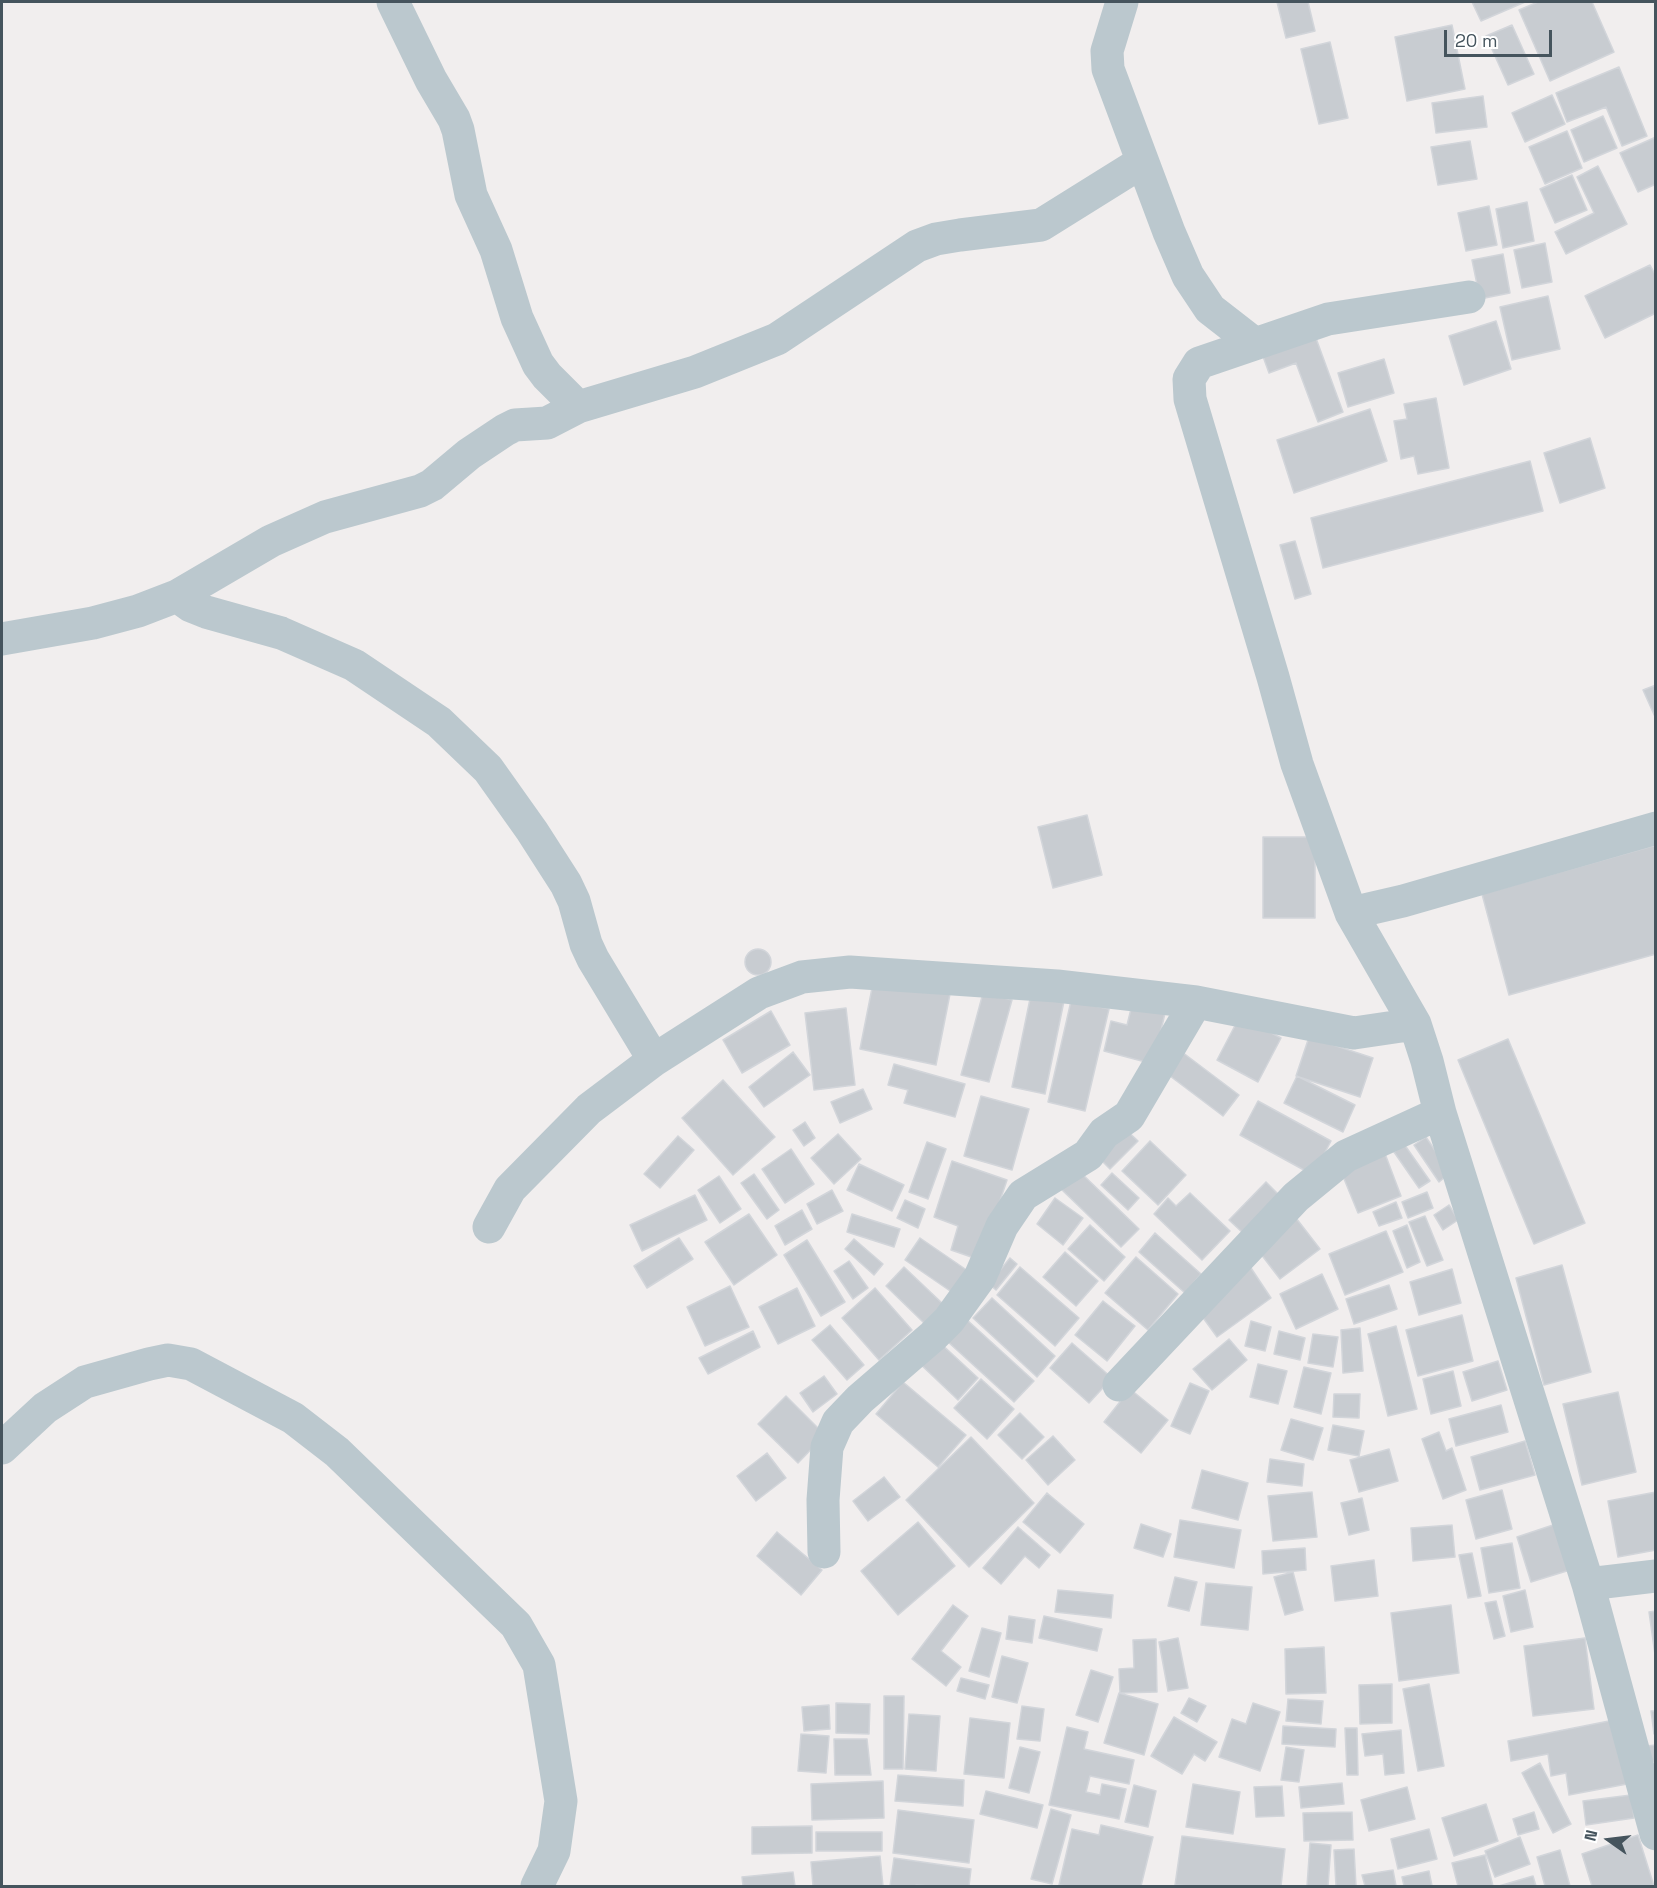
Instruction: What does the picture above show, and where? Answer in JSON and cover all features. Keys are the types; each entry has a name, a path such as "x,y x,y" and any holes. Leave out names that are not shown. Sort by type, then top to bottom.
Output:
{"street":[{"path":"393,2 431,80 454,119 471,195 498,258 517,318 538,364 578,407"},
{"path":"1122,2 1107,51 1108,69 1142,162 1179,254 1198,293 1210,309 1255,344"},
{"path":"2,639 93,623 138,611 177,596 271,541 325,517 420,491 469,454 515,425 548,423 578,407 695,372 777,339 917,246 960,234 1041,225 1142,162"},
{"path":"1469,297 1328,319 1199,363 1189,379 1190,399 1274,677 1297,764 1351,913 1415,1024 1440,1113 1588,1584 1656,1834"},
{"path":"177,596 190,606 281,633 354,665 439,722 488,769 566,884 574,901 592,959 654,1060"},
{"path":"1351,913 1403,901 1656,828"},
{"path":"489,1227 510,1189 589,1109 654,1060 759,993 802,977 850,972 1057,986 1196,1002 1354,1033 1415,1024"},
{"path":"824,1552 823,1500 827,1447 838,1422 860,1399 949,1320 980,1277 1002,1226 1023,1196 1088,1155 1104,1133 1129,1116 1196,1002"},
{"path":"1119,1385 1296,1197 1346,1156 1440,1113"},
{"path":"2,1448 45,1408 85,1382 168,1360 191,1364 293,1418 337,1452 516,1625 539,1665 561,1802 554,1851 537,1887"},
{"path":"1588,1584 1656,1576"}],"building":[{"path":"1277,2 1308,2 1315,31 1286,38"},
{"path":"1472,2 1525,2 1481,21"},
{"path":"1538,2 1592,2 1614,52 1550,81 1519,10"},
{"path":"1452,25 1465,89 1407,101 1395,37"},
{"path":"1512,25 1534,74 1508,85 1486,36"},
{"path":"1330,42 1348,118 1319,124 1301,49"},
{"path":"1619,67 1647,136 1622,146 1606,107 1567,122 1556,93"},
{"path":"1552,95 1565,124 1525,142 1512,113"},
{"path":"1483,96 1487,127 1436,133 1432,103"},
{"path":"1603,116 1617,148 1584,162 1571,130"},
{"path":"1567,131 1582,168 1545,184 1529,147"},
{"path":"1656,137 1656,184 1638,192 1620,153"},
{"path":"1470,141 1477,179 1438,185 1431,147"},
{"path":"1598,166 1627,224 1566,254 1555,232 1594,213 1577,177"},
{"path":"1572,175 1587,210 1555,223 1540,189"},
{"path":"1527,202 1534,241 1503,248 1496,209"},
{"path":"1489,206 1497,245 1466,251 1458,213"},
{"path":"1545,243 1552,282 1522,288 1514,250"},
{"path":"1503,254 1510,293 1480,299 1472,260"},
{"path":"1650,265 1656,276 1656,313 1605,338 1585,296"},
{"path":"1548,296 1560,349 1512,360 1500,307"},
{"path":"1496,321 1511,369 1464,385 1449,336"},
{"path":"1313,330 1343,412 1318,422 1296,363 1269,373 1261,351"},
{"path":"1384,359 1394,393 1348,407 1338,373"},
{"path":"1436,398 1449,468 1418,474 1414,456 1401,459 1394,421 1407,419 1404,404"},
{"path":"1370,409 1387,461 1294,493 1277,440"},
{"path":"1590,438 1605,488 1560,503 1544,453"},
{"path":"1530,461 1543,511 1323,568 1311,518"},
{"path":"1295,541 1311,594 1295,599 1280,545"},
{"path":"1656,685 1656,719 1643,690"},
{"path":"1087,815 1102,875 1053,888 1038,827"},
{"path":"1263,837 1315,837 1315,918 1263,918"},
{"path":"1656,845 1656,954 1509,995 1482,894"},
{"path":"758,949 767,953 771,962 767,971 758,975 749,971 745,962 749,953"},
{"path":"874,978 950,994 936,1065 860,1049"},
{"path":"983,993 1012,1000 989,1082 961,1075"},
{"path":"1031,994 1064,1001 1045,1094 1012,1087"},
{"path":"1071,1001 1109,1009 1085,1111 1048,1102"},
{"path":"1133,1001 1166,1009 1153,1064 1104,1051 1111,1021 1127,1025"},
{"path":"846,1008 855,1085 814,1090 805,1013"},
{"path":"771,1011 790,1045 742,1073 723,1040"},
{"path":"1240,1016 1281,1038 1258,1082 1217,1060"},
{"path":"1309,1037 1373,1058 1360,1097 1296,1076"},
{"path":"1508,1039 1585,1223 1534,1244 1458,1060"},
{"path":"793,1052 810,1075 764,1107 749,1087"},
{"path":"1182,1052 1239,1095 1223,1116 1166,1073"},
{"path":"894,1064 965,1084 955,1117 904,1103 908,1090 888,1085"},
{"path":"1297,1076 1355,1105 1343,1132 1284,1103"},
{"path":"723,1080 775,1137 733,1175 682,1118"},
{"path":"863,1089 872,1109 840,1123 831,1102"},
{"path":"981,1096 1029,1109 1012,1170 964,1156"},
{"path":"1258,1101 1331,1141 1313,1175 1240,1135"},
{"path":"805,1122 815,1138 804,1146 793,1130"},
{"path":"1122,1126 1138,1141 1110,1169 1095,1154"},
{"path":"838,1134 861,1159 834,1184 811,1158"},
{"path":"678,1136 694,1150 660,1188 644,1174"},
{"path":"1426,1137 1450,1173 1439,1182 1414,1145"},
{"path":"1150,1141 1186,1175 1158,1205 1122,1171"},
{"path":"927,1142 946,1149 928,1199 909,1192"},
{"path":"1404,1144 1430,1181 1419,1188 1394,1152"},
{"path":"791,1149 814,1184 785,1203 762,1169"},
{"path":"1384,1151 1401,1196 1358,1213 1340,1169"},
{"path":"952,1161 1007,1180 980,1260 951,1250 958,1226 934,1217"},
{"path":"859,1164 904,1185 892,1211 847,1190"},
{"path":"1077,1169 1139,1229 1121,1247 1060,1188"},
{"path":"1112,1173 1139,1198 1128,1210 1101,1185"},
{"path":"754,1174 779,1210 767,1219 741,1183"},
{"path":"719,1176 741,1209 720,1223 698,1190"},
{"path":"1266,1182 1279,1195 1243,1233 1229,1220"},
{"path":"832,1190 843,1211 817,1224 807,1204"},
{"path":"1427,1192 1433,1208 1408,1218 1402,1202"},
{"path":"1190,1193 1230,1231 1202,1260 1154,1214 1168,1198 1176,1206"},
{"path":"695,1195 707,1220 642,1251 630,1225"},
{"path":"1055,1198 1083,1218 1063,1245 1037,1224"},
{"path":"905,1200 925,1209 918,1228 897,1218"},
{"path":"1396,1202 1402,1218 1379,1226 1373,1212"},
{"path":"1449,1205 1458,1220 1443,1230 1434,1215"},
{"path":"802,1210 812,1229 785,1245 775,1226"},
{"path":"749,1214 777,1255 734,1285 705,1242"},
{"path":"852,1214 900,1229 894,1247 847,1232"},
{"path":"1425,1216 1443,1260 1427,1266 1409,1222"},
{"path":"1296,1218 1320,1249 1280,1279 1257,1249"},
{"path":"1090,1225 1125,1257 1104,1281 1068,1249"},
{"path":"1407,1225 1420,1262 1407,1268 1393,1231"},
{"path":"1386,1231 1403,1272 1345,1295 1329,1254"},
{"path":"1155,1233 1201,1274 1185,1293 1139,1252"},
{"path":"679,1238 693,1259 647,1288 634,1266"},
{"path":"920,1238 971,1273 956,1295 905,1260"},
{"path":"854,1239 883,1264 874,1275 845,1249"},
{"path":"807,1240 845,1302 821,1316 784,1255"},
{"path":"1065,1252 1098,1281 1076,1306 1043,1277"},
{"path":"1136,1257 1178,1294 1148,1330 1105,1293"},
{"path":"1010,1258 1017,1264 996,1290 989,1284"},
{"path":"849,1261 868,1288 853,1299 834,1271"},
{"path":"1562,1265 1591,1372 1544,1385 1516,1278"},
{"path":"904,1267 943,1304 924,1323 886,1286"},
{"path":"1020,1267 1079,1318 1055,1346 997,1295"},
{"path":"1251,1268 1271,1298 1217,1337 1196,1308"},
{"path":"1452,1269 1461,1303 1419,1315 1410,1282"},
{"path":"1322,1274 1338,1309 1296,1329 1280,1294"},
{"path":"1389,1285 1397,1309 1354,1324 1346,1299"},
{"path":"730,1286 749,1327 705,1346 687,1307"},
{"path":"797,1288 815,1326 778,1344 759,1307"},
{"path":"875,1288 912,1330 879,1360 842,1318"},
{"path":"992,1298 1055,1356 1037,1377 973,1318"},
{"path":"1103,1301 1135,1326 1107,1361 1075,1335"},
{"path":"1462,1315 1473,1361 1418,1376 1406,1330"},
{"path":"966,1319 1034,1381 1014,1402 947,1341"},
{"path":"1251,1321 1271,1327 1265,1351 1245,1346"},
{"path":"830,1325 864,1365 847,1380 812,1340"},
{"path":"1396,1326 1417,1409 1388,1416 1368,1334"},
{"path":"1360,1328 1363,1371 1343,1373 1341,1330"},
{"path":"753,1331 760,1347 708,1374 699,1358"},
{"path":"1279,1331 1305,1338 1300,1360 1274,1354"},
{"path":"1313,1334 1338,1337 1333,1367 1308,1363"},
{"path":"1229,1339 1247,1360 1212,1390 1193,1369"},
{"path":"937,1340 978,1378 958,1400 917,1361"},
{"path":"1072,1343 1112,1378 1089,1403 1050,1368"},
{"path":"1498,1361 1507,1390 1472,1401 1463,1372"},
{"path":"1258,1364 1287,1371 1278,1404 1250,1397"},
{"path":"1304,1367 1331,1373 1321,1414 1294,1407"},
{"path":"1453,1371 1461,1406 1431,1414 1423,1379"},
{"path":"824,1376 837,1394 813,1412 800,1393"},
{"path":"981,1379 1014,1409 987,1439 954,1408"},
{"path":"903,1382 966,1435 938,1467 876,1414"},
{"path":"1190,1383 1209,1391 1190,1434 1171,1426"},
{"path":"1130,1389 1168,1420 1141,1453 1104,1422"},
{"path":"1618,1392 1636,1472 1582,1485 1563,1404"},
{"path":"1334,1394 1360,1394 1359,1418 1333,1417"},
{"path":"786,1396 825,1435 798,1463 758,1424"},
{"path":"1501,1405 1508,1432 1456,1446 1449,1419"},
{"path":"1020,1413 1044,1437 1022,1459 998,1435"},
{"path":"1291,1419 1323,1428 1313,1460 1281,1450"},
{"path":"1333,1425 1364,1431 1359,1456 1328,1450"},
{"path":"1439,1432 1446,1451 1452,1448 1466,1490 1443,1499 1422,1439"},
{"path":"1053,1436 1075,1460 1048,1485 1026,1460"},
{"path":"971,1437 1034,1503 969,1567 906,1500"},
{"path":"1525,1441 1535,1475 1480,1490 1471,1457"},
{"path":"1389,1449 1398,1481 1359,1492 1350,1460"},
{"path":"767,1453 786,1478 756,1501 737,1476"},
{"path":"1270,1459 1304,1464 1302,1486 1267,1482"},
{"path":"1202,1470 1248,1483 1238,1520 1192,1508"},
{"path":"884,1477 900,1497 868,1521 853,1501"},
{"path":"1502,1490 1512,1529 1476,1539 1466,1500"},
{"path":"1312,1492 1317,1537 1273,1541 1268,1496"},
{"path":"1656,1492 1656,1550 1618,1557 1608,1501"},
{"path":"1047,1493 1084,1524 1060,1553 1023,1522"},
{"path":"1362,1498 1369,1530 1349,1535 1341,1503"},
{"path":"1180,1520 1241,1530 1234,1568 1174,1557"},
{"path":"918,1522 955,1566 898,1615 861,1571"},
{"path":"1141,1524 1171,1534 1163,1557 1134,1548"},
{"path":"1556,1524 1570,1570 1531,1582 1517,1537"},
{"path":"1452,1525 1455,1557 1413,1561 1411,1528"},
{"path":"1018,1527 1050,1555 1039,1568 1025,1556 1001,1584 983,1568"},
{"path":"777,1532 822,1570 801,1595 757,1556"},
{"path":"1512,1543 1520,1588 1489,1593 1481,1548"},
{"path":"1305,1548 1306,1570 1263,1574 1262,1551"},
{"path":"1472,1553 1481,1596 1468,1598 1459,1555"},
{"path":"1374,1560 1378,1596 1335,1601 1331,1566"},
{"path":"1293,1572 1303,1610 1285,1615 1274,1577"},
{"path":"1175,1577 1197,1582 1189,1611 1168,1606"},
{"path":"1206,1583 1252,1587 1248,1630 1201,1625"},
{"path":"1058,1590 1113,1595 1111,1618 1055,1612"},
{"path":"1525,1590 1533,1627 1511,1632 1503,1596"},
{"path":"1496,1601 1505,1636 1494,1639 1485,1603"},
{"path":"953,1605 968,1616 941,1651 961,1667 946,1686 912,1659"},
{"path":"1451,1605 1459,1673 1399,1681 1391,1613"},
{"path":"1656,1611 1656,1662 1649,1612"},
{"path":"1009,1616 1035,1620 1032,1643 1006,1639"},
{"path":"1044,1616 1102,1629 1097,1651 1039,1638"},
{"path":"982,1628 1001,1633 989,1677 969,1671"},
{"path":"1178,1638 1188,1688 1168,1691 1159,1642"},
{"path":"1585,1638 1594,1709 1533,1716 1524,1646"},
{"path":"1156,1639 1157,1692 1120,1693 1119,1669 1134,1668 1133,1640"},
{"path":"1324,1647 1326,1693 1286,1694 1285,1649"},
{"path":"1002,1656 1028,1663 1017,1703 992,1697"},
{"path":"1091,1670 1113,1677 1098,1722 1076,1715"},
{"path":"961,1678 989,1685 985,1699 957,1691"},
{"path":"1392,1684 1392,1723 1360,1724 1359,1685"},
{"path":"1429,1684 1444,1766 1418,1771 1403,1689"},
{"path":"1119,1693 1158,1704 1144,1755 1104,1743"},
{"path":"884,1696 904,1696 903,1769 884,1769"},
{"path":"1189,1698 1206,1706 1197,1722 1181,1713"},
{"path":"1288,1699 1323,1701 1321,1724 1286,1721"},
{"path":"836,1703 870,1704 869,1734 836,1733"},
{"path":"1253,1703 1280,1712 1260,1771 1219,1757 1232,1719 1246,1724"},
{"path":"829,1705 830,1729 804,1731 802,1707"},
{"path":"1022,1706 1044,1709 1040,1741 1017,1739"},
{"path":"1651,1711 1656,1711 1656,1734 1654,1734"},
{"path":"909,1714 940,1716 936,1771 905,1769"},
{"path":"1174,1717 1217,1742 1205,1761 1194,1754 1182,1774 1151,1756"},
{"path":"970,1718 1010,1723 1004,1778 964,1774"},
{"path":"1614,1720 1627,1784 1569,1795 1566,1773 1551,1776 1548,1754 1511,1761 1508,1741"},
{"path":"1283,1726 1336,1729 1335,1747 1282,1744"},
{"path":"1067,1727 1088,1732 1084,1749 1134,1760 1129,1784 1090,1776 1086,1792 1100,1795 1102,1784 1126,1789 1119,1819 1049,1805"},
{"path":"1345,1728 1357,1728 1358,1775 1347,1775"},
{"path":"1401,1730 1404,1773 1385,1775 1383,1754 1365,1756 1362,1734"},
{"path":"801,1734 829,1736 826,1773 798,1771"},
{"path":"834,1739 867,1739 871,1775 835,1775"},
{"path":"1656,1745 1656,1761 1648,1762 1646,1746"},
{"path":"1020,1747 1040,1752 1029,1793 1009,1788"},
{"path":"1286,1747 1304,1750 1299,1782 1281,1780"},
{"path":"1540,1763 1571,1824 1553,1833 1522,1773"},
{"path":"898,1775 964,1780 963,1806 895,1801"},
{"path":"883,1781 884,1818 812,1820 811,1784"},
{"path":"1342,1783 1344,1804 1301,1808 1299,1787"},
{"path":"1193,1784 1240,1792 1233,1834 1186,1827"},
{"path":"1134,1785 1156,1791 1148,1827 1125,1822"},
{"path":"1282,1786 1284,1816 1256,1817 1254,1787"},
{"path":"1407,1787 1415,1819 1369,1831 1361,1800"},
{"path":"986,1791 1043,1805 1037,1828 980,1814"},
{"path":"1631,1795 1634,1818 1586,1825 1583,1801"},
{"path":"1486,1804 1498,1841 1454,1856 1442,1818"},
{"path":"1051,1809 1071,1815 1052,1884 1031,1879"},
{"path":"898,1810 974,1820 969,1863 893,1853"},
{"path":"1352,1812 1353,1840 1304,1841 1303,1813"},
{"path":"1534,1812 1539,1829 1518,1835 1513,1819"},
{"path":"1101,1825 1153,1837 1141,1886 1059,1885 1072,1829 1099,1835"},
{"path":"812,1826 812,1853 752,1854 752,1827"},
{"path":"1429,1829 1437,1859 1398,1869 1391,1839"},
{"path":"816,1832 882,1832 882,1851 816,1851"},
{"path":"1638,1835 1654,1886 1592,1886 1582,1854"},
{"path":"1182,1836 1285,1849 1281,1886 1175,1885"},
{"path":"1520,1837 1530,1864 1495,1877 1485,1851"},
{"path":"1310,1843 1331,1845 1328,1886 1307,1886"},
{"path":"1354,1849 1356,1886 1336,1886 1334,1850"},
{"path":"1560,1850 1570,1886 1545,1886 1537,1857"},
{"path":"1485,1855 1493,1886 1458,1886 1452,1863"},
{"path":"880,1856 883,1886 813,1886 811,1862"},
{"path":"894,1858 971,1869 969,1886 890,1886"},
{"path":"1393,1870 1396,1886 1365,1886 1362,1875"},
{"path":"1429,1871 1432,1886 1404,1886 1402,1877"},
{"path":"793,1872 795,1886 743,1886 742,1877"},
{"path":"1533,1876 1536,1886 1499,1886"}]}
